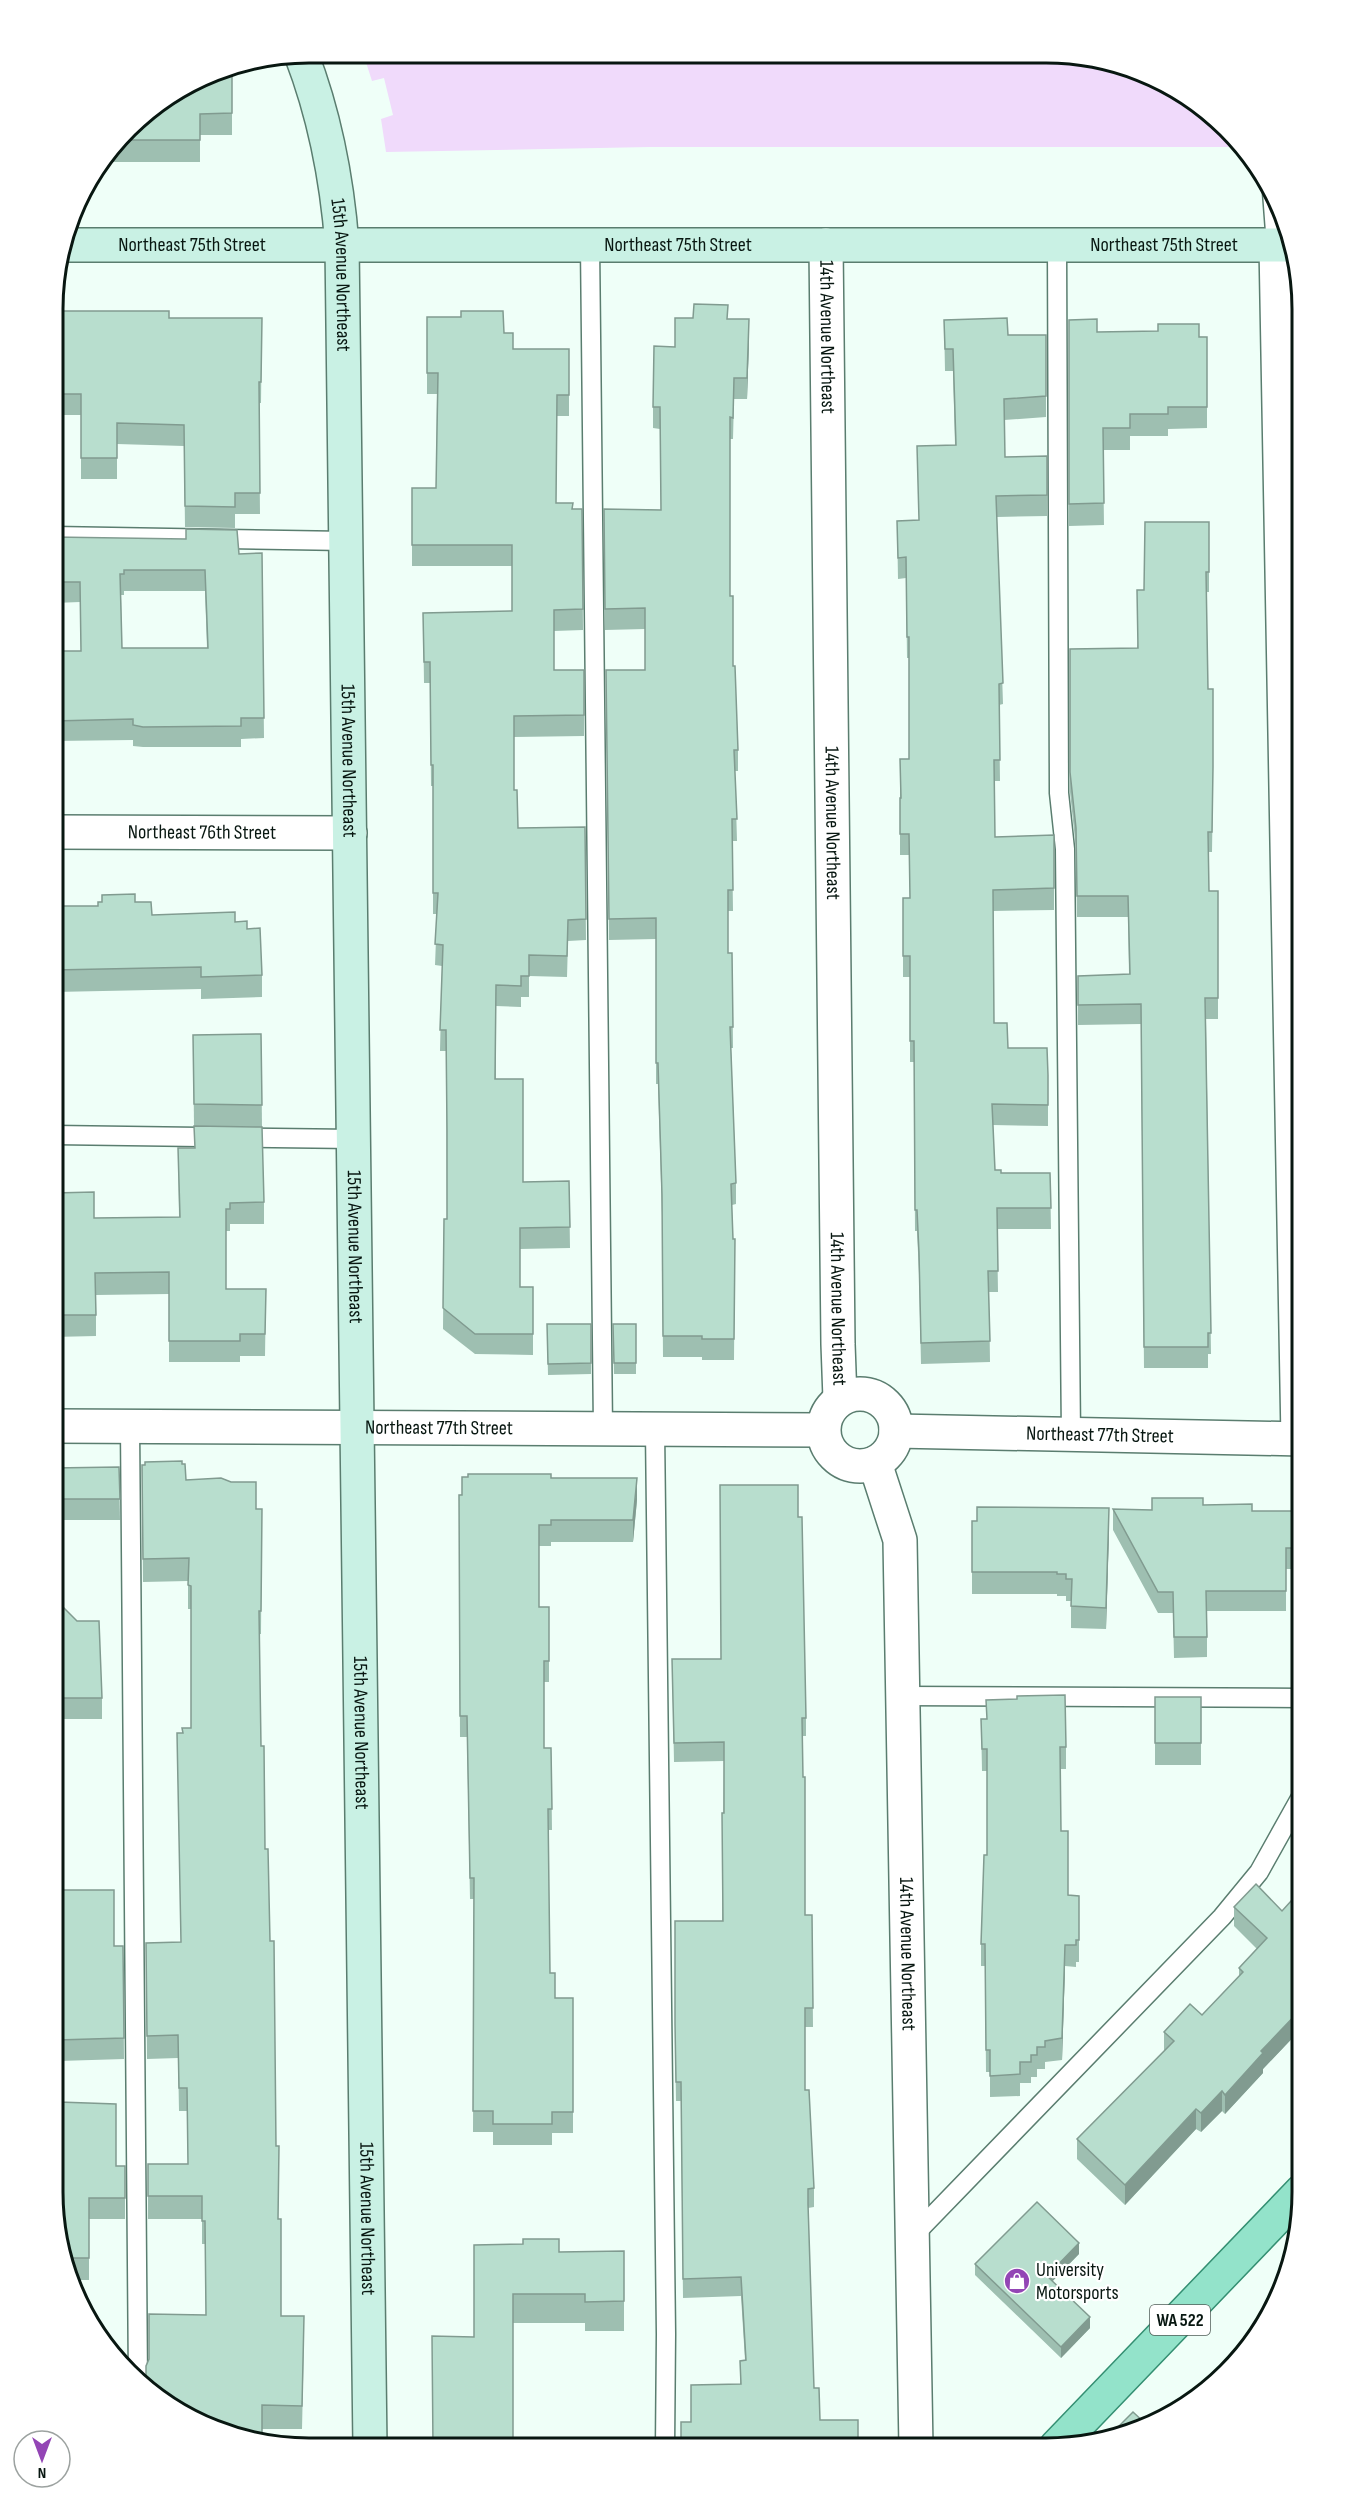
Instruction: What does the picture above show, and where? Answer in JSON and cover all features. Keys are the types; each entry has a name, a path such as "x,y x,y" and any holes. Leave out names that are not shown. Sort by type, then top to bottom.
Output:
{"main road":[{"name":"15th Avenue Northeast","path":"304,63 321,113 331,157 342,245 370,2438"},
{"name":"Northeast 75th Street","path":"71,245 1284,245"},
{"name":"WA 522","path":"1066,2437 1291,2202"}],"street":[{"name":"14th Avenue Northeast","path":"826,245 840,1399"},
{"path":"1284,245 1292,842"},
{"name":"Northeast 76th Street","path":"63,832 350,833"},
{"path":"863,1394 875,1396 892,1412 896,1422 894,1445 887,1455 875,1464 865,1467 841,1462 828,1448 823,1430 829,1412 840,1399 863,1394"},
{"name":"Northeast 77th Street","path":"63,1426 823,1430"},
{"name":"Northeast 77th Street","path":"896,1431 1292,1439"},
{"name":"14th Avenue Northeast","path":"875,1464 900,1540 915,2438"}],"lane":[{"path":"591,245 603,1429"},
{"path":"1057,245 1059,793 1065,849 1071,1435"},
{"path":"63,536 346,541"},
{"path":"63,1135 354,1139"},
{"path":"130,1426 138,2369"},
{"path":"655,1430 666,2334 665,2438"},
{"path":"903,1696 1292,1698"},
{"path":"913,2236 1222,1917 1259,1872 1292,1813"}],"shaded area":[{"path":"366,63 1046,63 1078,65 1110,71 1155,88 1196,114 1231,147 650,147 386,152 381,119 393,115 384,78 372,81"}],"building":[{"path":"232,75 232,113 200,114 200,140 130,140 172,104 200,88"},
{"path":"694,304 728,305 727,319 749,319 747,378 734,378 733,418 730,417 730,596 733,596 733,666 735,666 738,750 734,750 737,819 732,819 733,890 728,890 728,953 732,953 733,1027 730,1027 736,1183 731,1184 733,1239 735,1239 734,1339 663,1336 662,1195 658,1063 656,1063 656,918 609,919 606,670 645,670 645,608 605,609 604,509 661,510 660,407 653,407 654,346 675,347 675,318 693,318"},
{"path":"63,311 169,311 169,318 262,318 261,382 259,382 260,493 235,493 235,507 185,506 184,425 117,423 117,458 81,458 81,394 63,394"},
{"path":"461,311 503,311 504,333 513,333 513,349 569,349 569,395 557,395 556,503 573,503 572,509 582,509 583,609 554,610 554,670 584,670 584,715 514,716 514,790 517,790 518,828 585,827 586,919 568,920 567,956 529,955 529,976 521,976 521,986 496,985 495,1079 523,1079 523,1182 569,1181 570,1227 520,1228 520,1287 533,1287 533,1334 475,1334 443,1308 444,1219 447,1219 446,1030 440,1030 443,945 435,944 438,893 433,893 430,662 424,662 423,613 512,611 512,545 412,545 412,488 436,488 438,373 427,373 427,317 461,317"},
{"path":"1007,318 1008,335 1046,335 1046,396 1004,399 1005,457 1047,456 1047,495 996,496 1003,683 999,684 1000,760 994,760 995,837 1054,835 1054,888 993,890 994,1023 1007,1023 1008,1048 1047,1048 1048,1075 1048,1105 992,1104 995,1170 1001,1170 1001,1173 1050,1173 1051,1208 997,1208 998,1271 988,1271 990,1341 921,1343 919,1253 917,1210 915,1210 914,1041 910,1041 910,956 903,956 903,898 910,898 909,834 900,834 900,759 909,759 909,637 907,637 906,557 898,558 897,521 919,520 917,446 956,445 953,349 945,349 944,320"},
{"path":"1097,319 1097,332 1158,331 1158,324 1199,324 1199,337 1207,337 1207,407 1168,407 1168,414 1130,414 1130,428 1103,428 1104,503 1069,504 1069,320"},
{"path":"1145,522 1209,522 1209,572 1206,572 1208,689 1213,689 1213,767 1212,832 1208,832 1209,891 1218,891 1218,998 1205,998 1211,1333 1208,1333 1208,1347 1144,1347 1141,1004 1078,1005 1078,976 1130,974 1128,896 1077,896 1076,828 1070,772 1070,649 1138,648 1137,590 1144,590"},
{"path":"186,529 237,530 239,554 262,553 264,718 241,718 241,726 143,727 133,725 133,719 63,721 63,651 81,651 80,582 63,582 63,537 186,539","holes":["124,570 205,570 208,648 122,648 120,574 124,574"]},
{"path":"135,894 135,902 151,902 152,915 235,912 235,922 247,921 247,929 260,928 262,975 201,977 201,967 63,970 63,906 98,906 98,902 102,902 102,895"},
{"path":"261,1034 262,1105 194,1104 193,1035"},
{"path":"194,1126 262,1127 264,1202 230,1203 230,1209 226,1209 226,1289 266,1289 265,1334 240,1334 240,1341 169,1341 169,1272 95,1273 96,1315 63,1315 63,1193 94,1192 94,1218 180,1217 178,1148 195,1148"},
{"path":"547,1324 591,1324 591,1363 548,1364"},
{"path":"613,1324 636,1324 636,1363 614,1363"},
{"path":"182,1461 182,1464 185,1464 186,1480 221,1478 231,1482 256,1482 256,1509 262,1509 261,1611 259,1611 261,1746 264,1746 265,1849 268,1849 270,1941 274,1941 276,2146 279,2146 278,2219 281,2219 281,2316 304,2316 302,2406 262,2405 262,2433 245,2430 200,2413 172,2397 146,2376 149,2359 149,2314 206,2315 205,2221 202,2221 202,2196 148,2196 148,2164 188,2164 187,2088 179,2088 178,2035 147,2036 146,1943 181,1942 177,1733 183,1733 182,1728 191,1728 191,1586 188,1585 189,1558 143,1559 142,1465 145,1465 145,1462"},
{"path":"119,1467 120,1499 63,1499 63,1468"},
{"path":"468,1474 551,1474 551,1478 637,1478 633,1520 551,1520 551,1525 539,1525 539,1607 549,1607 549,1661 544,1661 544,1748 551,1748 552,1809 548,1809 550,1973 555,1973 555,1998 573,1998 573,2112 552,2112 552,2124 493,2124 493,2111 473,2111 474,1878 470,1878 467,1716 460,1716 459,1495 462,1495 462,1477 468,1477"},
{"path":"720,1485 798,1485 798,1517 802,1517 806,1718 802,1718 803,1777 805,1777 805,1915 812,1915 813,2008 805,2008 805,2090 809,2090 814,2188 808,2189 808,2204 814,2388 819,2388 820,2420 858,2420 858,2438 681,2438 681,2422 691,2422 691,2385 741,2384 740,2361 746,2360 741,2277 683,2279 681,2082 676,2082 675,1921 723,1921 724,1742 674,1743 672,1659 721,1659"},
{"path":"1152,1498 1203,1498 1203,1505 1252,1504 1252,1511 1292,1511 1292,1548 1286,1548 1286,1591 1206,1591 1207,1637 1174,1637 1173,1592 1158,1592 1113,1509 1152,1510"},
{"path":"977,1507 1109,1508 1106,1608 1071,1606 1072,1579 1066,1579 1066,1574 1057,1574 1057,1572 972,1572 972,1521 977,1521"},
{"path":"63,1607 77,1621 99,1621 102,1698 63,1698"},
{"path":"1065,1695 1066,1747 1060,1747 1061,1831 1068,1831 1068,1895 1079,1896 1079,1940 1076,1940 1076,1945 1065,1945 1062,2038 1045,2041 1045,2047 1037,2047 1037,2055 1031,2055 1031,2062 1020,2062 1020,2074 990,2076 990,2050 986,2050 985,1944 981,1944 984,1855 987,1855 987,1749 982,1749 981,1719 987,1719 986,1700 1017,1699 1017,1696"},
{"path":"1155,1697 1201,1697 1201,1743 1155,1743"},
{"path":"1256,1884 1282,1911 1292,1900 1292,2018 1261,2051 1263,2053 1225,2095 1222,2091 1201,2113 1196,2109 1125,2185 1077,2139 1174,2041 1164,2032 1190,2004 1202,2015 1243,1972 1239,1968 1267,1938 1234,1907"},
{"path":"63,1890 114,1890 114,1946 123,1946 124,2038 63,2040"},
{"path":"63,2102 116,2104 116,2166 125,2166 125,2198 89,2198 89,2258 72,2258 65,2224"},
{"name":"University Motorsports","path":"1037,2202 1079,2243 1047,2276 1090,2317 1061,2347 975,2264"},
{"path":"523,2239 559,2239 559,2252 624,2251 624,2301 585,2302 585,2294 513,2294 513,2438 433,2438 432,2336 474,2337 474,2245 523,2244"},
{"path":"1133,2412 1140,2419 1125,2425 1118,2428"}],"place":[{"name":"University Motorsports","path":"1017,2281"}]}
